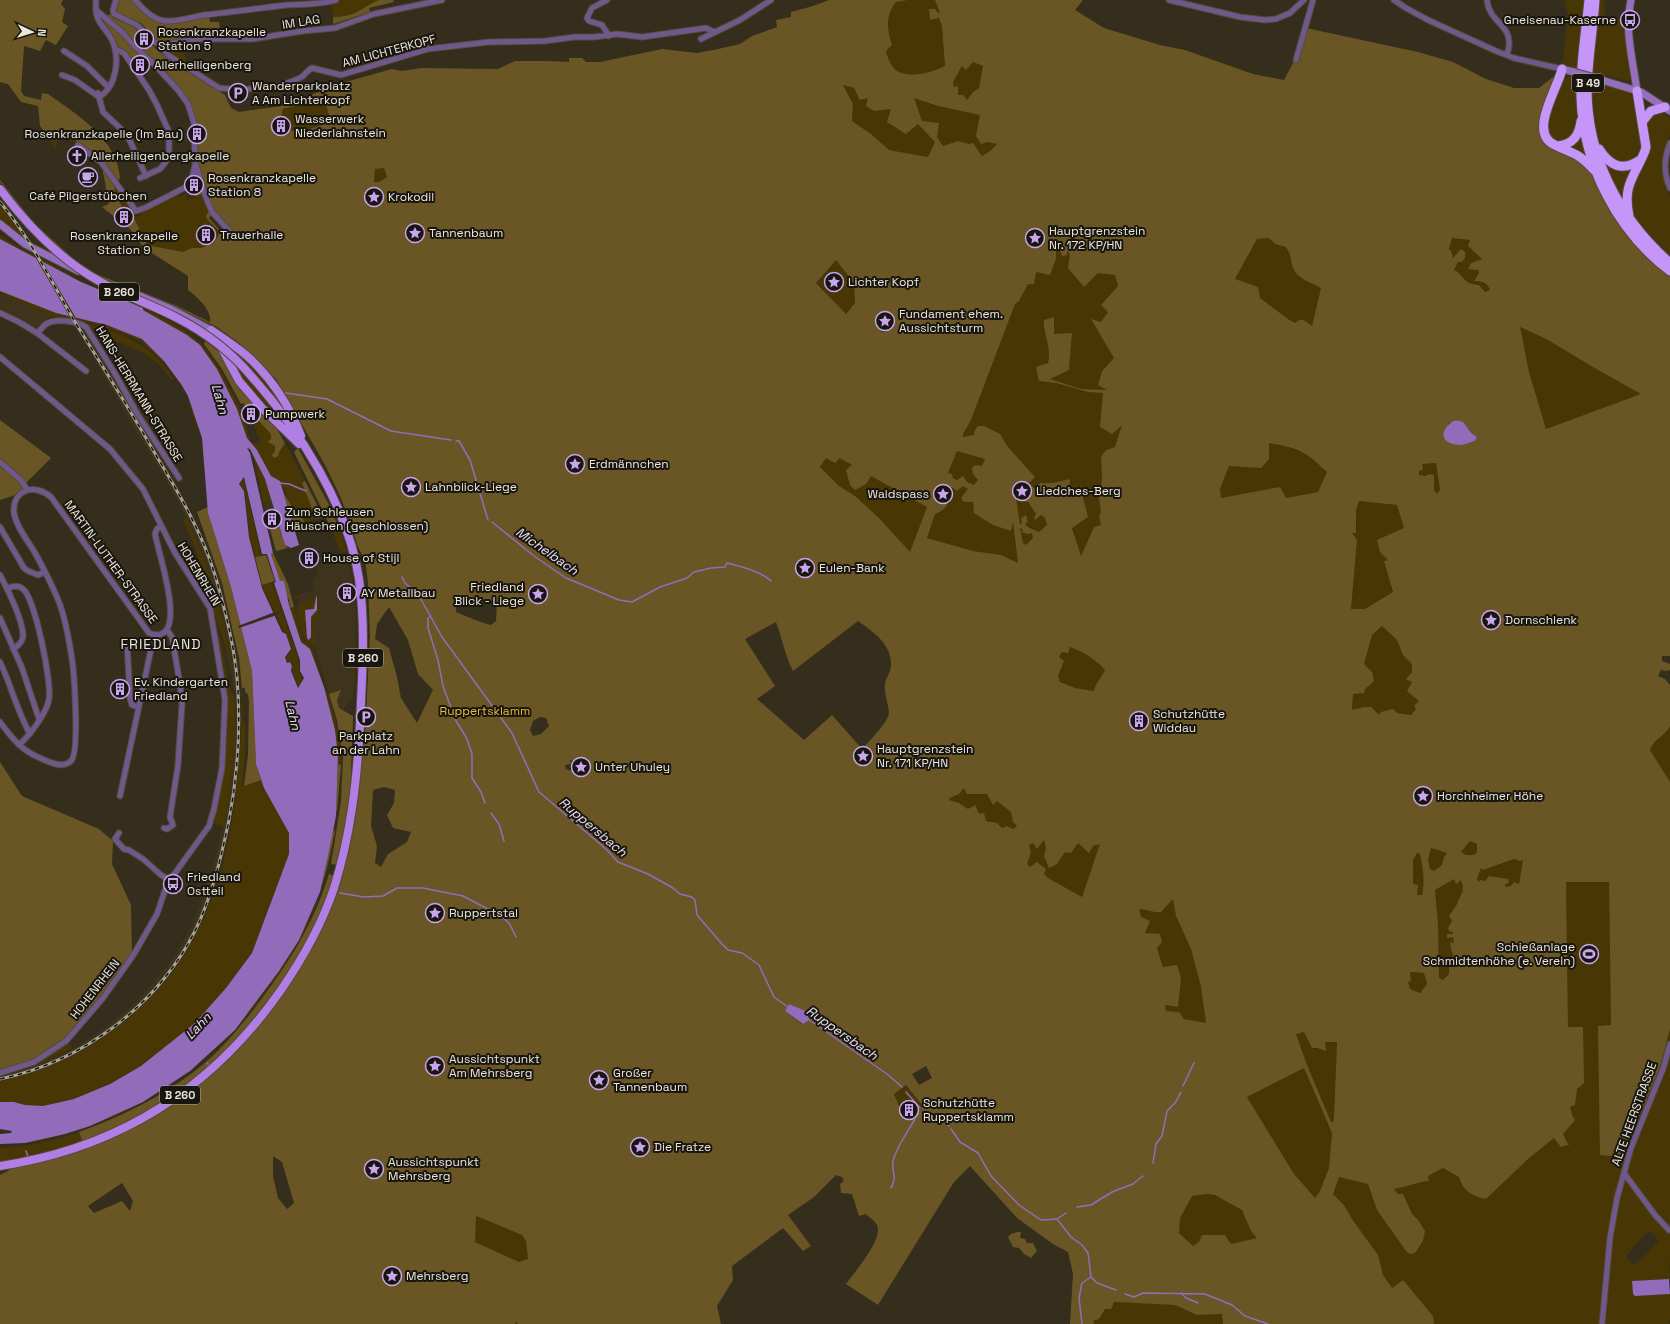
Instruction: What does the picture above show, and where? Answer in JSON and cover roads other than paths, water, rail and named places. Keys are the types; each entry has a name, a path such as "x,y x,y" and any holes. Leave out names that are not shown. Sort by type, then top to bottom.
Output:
{"highway":[{"name":"B 49","path":"1589,0 1581,78 1582,114 1588,144 1597,174 1610,201 1630,231 1670,272"},
{"name":"B 49","path":"1595,0 1588,88 1589,114 1594,141 1610,187 1630,220 1648,242 1670,263"},
{"path":"1562,70 1542,125 1543,130 1546,138 1552,143 1578,155 1597,174"},
{"path":"1630,220 1626,202 1627,189 1644,153 1646,144 1637,91"},
{"path":"1642,122 1651,111 1667,109"},
{"path":"1558,146 1569,143 1576,138 1580,130 1582,114"},
{"path":"1594,141 1604,156 1615,165 1622,167 1629,166 1640,160"}],"main road":[{"name":"B 260","path":"0,189 38,234 77,267 109,287 177,318 198,330 228,352 252,377 282,413 306,450 332,497 347,535 358,577 363,645 360,712 353,804 345,847 326,909 307,948 269,1007 231,1052 193,1086 152,1113 108,1136 57,1154 0,1166"},
{"name":"B 260","path":"211,330 247,356 273,385 297,424 306,450"},
{"name":"B 260","path":"211,330 238,381 262,408 306,450"}],"street":[{"path":"96,0 97,17 111,38 115,49 116,69 108,87 103,94 99,95"},
{"path":"116,0 114,14 137,25 153,42 160,45"},
{"path":"135,0 144,10 153,16 162,20 171,21 287,5 325,3 336,0"},
{"name":"IM LAG","path":"160,45 196,39 253,40 303,31 335,28 374,14 442,0"},
{"path":"607,0 592,8 587,18 589,21 602,25 609,36"},
{"path":"701,38 740,20 771,0"},
{"path":"1170,0 1246,18 1269,20 1290,13 1304,0"},
{"path":"1296,60 1312,0"},
{"path":"1394,0 1428,20 1507,55 1574,72 1637,91 1667,109"},
{"path":"1487,0 1491,13 1505,29 1509,37 1507,55"},
{"path":"1631,0 1628,22 1637,91"},
{"path":"78,145 101,163 136,211 189,186 192,178 194,162 194,123 189,106 184,98 123,33 96,10"},
{"name":"AM LICHTERKOPF","path":"160,45 168,55 219,88 246,90 249,88 262,89 290,82 303,76 306,71 312,68 341,75 428,49 489,42 545,41 575,37 609,36 617,34 642,37 706,28 714,32"},
{"path":"115,49 124,53 149,90 157,104 169,132 170,150 168,159 161,169 140,178"},
{"path":"64,51 86,66 108,87"},
{"path":"62,75 75,80 99,95 103,112 121,129 130,141 146,176"},
{"path":"1670,143 1665,168 1670,188"},
{"path":"194,162 212,212 232,234"},
{"path":"0,224 25,244 66,265 171,309 211,330"},
{"path":"0,313 37,333 86,371"},
{"name":"HANS-HERRMANN-STRASSE","path":"37,333 46,324 52,322 79,322 86,327 114,372 138,415 179,478"},
{"name":"HOHENRHEIN","path":"0,357 110,449 143,489 175,553 210,608 225,700 222,768 209,826 170,880 157,914 134,954 103,998 66,1041 41,1059 26,1066 0,1073"},
{"path":"0,462 22,481 27,490 23,492 18,499 14,514 60,603 72,660 76,740 75,754 72,760 65,764 56,764 32,755 18,745 0,722"},
{"name":"MARTIN-LUTHER-STRASSE","path":"27,490 36,489 45,491 51,497 149,633 154,636 164,633 167,630 170,623 171,609 155,534 157,529 161,526"},
{"path":"0,527 24,568 38,575 44,572"},
{"path":"0,575 8,588 23,636 18,646 13,649"},
{"path":"8,588 17,586 21,587 26,592 32,604 44,657 49,691 47,706 30,734 18,745"},
{"path":"0,618 39,719"},
{"path":"164,828 167,829 173,825 170,817 178,766 182,704 172,637 167,630"},
{"path":"120,796 154,636"},
{"path":"127,642 130,698 132,705 138,708"},
{"path":"0,662 12,689 21,719 30,734"},
{"path":"119,833 114,839 124,849 129,850 143,859 161,875 170,880"},
{"name":"ALTE HEERSTRASSE","path":"1602,1324 1614,1211 1631,1148 1663,1069 1670,1044"},
{"path":"1624,1174 1655,1215 1669,1230"}],"water":[{"name":"Lahn","path":"0,239 81,282 143,308 143,310 187,335 200,345 217,369 237,409 247,438 257,450 271,476 280,481 299,545 291,548 285,545 265,479 250,449 247,448 250,453 273,553 271,554 280,581 284,581 289,605 301,642 310,649 324,687 335,730 338,755 336,816 320,892 299,940 279,971 235,1030 190,1071 143,1102 90,1126 65,1134 25,1143 0,1144 0,1134 11,1133 12,1131 0,1129 0,1102 14,1102 25,1105 43,1106 74,1099 110,1084 141,1066 195,1023 226,988 252,953 289,854 289,833 264,788 256,764 252,671 231,587 208,513 202,438 188,396 164,361 142,339 107,325 56,313 0,291","holes":["244,477 262,554 267,554 276,582 274,583 300,660 300,671 304,678 298,688 291,671 292,666 290,662 287,663 285,657 291,649 286,634 282,632 262,588 249,537 244,491 239,484"]},
{"path":"1453,421 1463,422 1477,437 1475,441 1459,445 1445,440 1445,429"},
{"path":"317,596 317,610 311,617 311,637 309,640 307,638 305,610 314,609"},
{"path":"789,1004 808,1012 809,1020 803,1024 785,1011"},
{"path":"1669,1279 1670,1294 1635,1296 1633,1294 1632,1281"}],"waterway":[{"name":"Michelbach","path":"286,393 327,399 391,431 451,440"},
{"name":"Michelbach","path":"456,441 459,441 470,460 488,520"},
{"name":"Ruppersbach","path":"279,483 289,484 306,491"},
{"name":"Michelbach","path":"492,522 534,556 566,578 619,600 632,602 660,587 687,578 694,572 711,568 725,567 727,563 757,572 771,581"},
{"name":"Ruppersbach","path":"402,577 405,583 418,594 442,637 512,733 539,792 606,849 618,862 648,874 673,888 680,894 692,897 695,900 697,915 722,944 728,950 742,953 759,965 774,997 788,1007"},
{"path":"431,616 428,618 428,628 438,660 443,686 455,719 467,739 472,754 472,778 481,792 485,803"},
{"path":"491,813 499,824 504,841"},
{"path":"340,893 364,897 383,896 397,888 423,888 463,896 501,916 509,923 516,937"},
{"name":"Ruppersbach","path":"808,1019 887,1074 902,1087"},
{"path":"207,1063 210,1066"},
{"path":"1183,1086 1194,1063"},
{"name":"Ruppersbach","path":"906,1092 920,1108"},
{"path":"1153,1163 1156,1144 1162,1136 1167,1111 1175,1103 1181,1092"},
{"name":"Ruppersbach","path":"928,1112 949,1126"},
{"path":"891,1188 894,1180 893,1161 902,1140 915,1119"},
{"name":"Ruppersbach","path":"951,1129 960,1142 978,1153 991,1176 1019,1205 1041,1220 1057,1219 1066,1213"},
{"path":"26,1151 28,1157"},
{"path":"1077,1207 1091,1205 1112,1192 1133,1184 1143,1176"},
{"name":"Ruppersbach","path":"1057,1219 1071,1237 1082,1245 1088,1253 1091,1277"},
{"path":"1091,1277 1097,1283 1116,1290"},
{"name":"Ruppersbach","path":"1082,1324 1079,1298 1082,1283 1091,1277"},
{"path":"1125,1294 1134,1297 1143,1293 1205,1294 1232,1305 1245,1316 1268,1324"},
{"path":"1181,1293 1186,1298 1198,1303"}],"railway":[{"path":"0,202 32,247 190,514 210,559 229,626 236,665 239,714 235,785 223,848 211,891 201,918 179,958 160,983 138,1006 114,1027 88,1044 60,1059 30,1071 0,1079"}],"place":[{"name":"Gneisenau-Kaserne","path":"1630,20"},
{"name":"Rosenkranzkapelle Station 5","path":"144,39"},
{"name":"Allerheiligenberg","path":"140,65"},
{"name":"Wanderparkplatz A Am Lichterkopf","path":"238,93"},
{"name":"Wasserwerk Niederlahnstein","path":"281,126"},
{"name":"Rosenkranzkapelle (Im Bau)","path":"197,134"},
{"name":"Allerheiligenbergkapelle","path":"77,156"},
{"name":"Café Pilgerstübchen","path":"88,177"},
{"name":"Rosenkranzkapelle Station 8","path":"194,185"},
{"name":"Krokodil","path":"374,197"},
{"name":"Rosenkranzkapelle Station 9","path":"124,217"},
{"name":"Tannenbaum","path":"415,233"},
{"name":"Trauerhalle","path":"206,235"},
{"name":"Hauptgrenzstein Nr. 172 KP/HN","path":"1035,238"},
{"name":"Lichter Kopf","path":"834,282"},
{"name":"Fundament ehem. Aussichtsturm","path":"885,321"},
{"name":"Pumpwerk","path":"251,414"},
{"name":"Erdmännchen","path":"575,464"},
{"name":"Lahnblick-Liege","path":"411,487"},
{"name":"Liedches-Berg","path":"1022,491"},
{"name":"Waldspass","path":"943,494"},
{"name":"Zum Schleusen Häuschen (geschlossen)","path":"272,519"},
{"name":"House of Stijl","path":"309,558"},
{"name":"Eulen-Bank","path":"805,568"},
{"name":"AY Metallbau","path":"347,593"},
{"name":"Friedland Blick - Liege","path":"538,594"},
{"name":"Dornschlenk","path":"1491,620"},
{"name":"Ev. Kindergarten Friedland","path":"120,689"},
{"name":"Parkplatz an der Lahn","path":"366,717"},
{"name":"Schutzhütte Widdau","path":"1139,721"},
{"name":"Hauptgrenzstein Nr. 171 KP/HN","path":"863,756"},
{"name":"Unter Uhuley","path":"581,767"},
{"name":"Horchheimer Höhe","path":"1423,796"},
{"name":"Friedland Ostteil","path":"173,884"},
{"name":"Ruppertstal","path":"435,913"},
{"name":"Schießanlage Schmidtenhöhe (e. Verein)","path":"1589,954"},
{"name":"Aussichtspunkt Am Mehrsberg","path":"435,1066"},
{"name":"Großer Tannenbaum","path":"599,1080"},
{"name":"Schutzhütte Ruppertsklamm","path":"909,1110"},
{"name":"Die Fratze","path":"640,1147"},
{"name":"Aussichtspunkt Mehrsberg","path":"374,1169"},
{"name":"Mehrsberg","path":"392,1276"}],"district":[{"name":"FRIEDLAND","path":"161,644"}],"park label":[{"name":"Ruppertsklamm","path":"485,711"}]}
